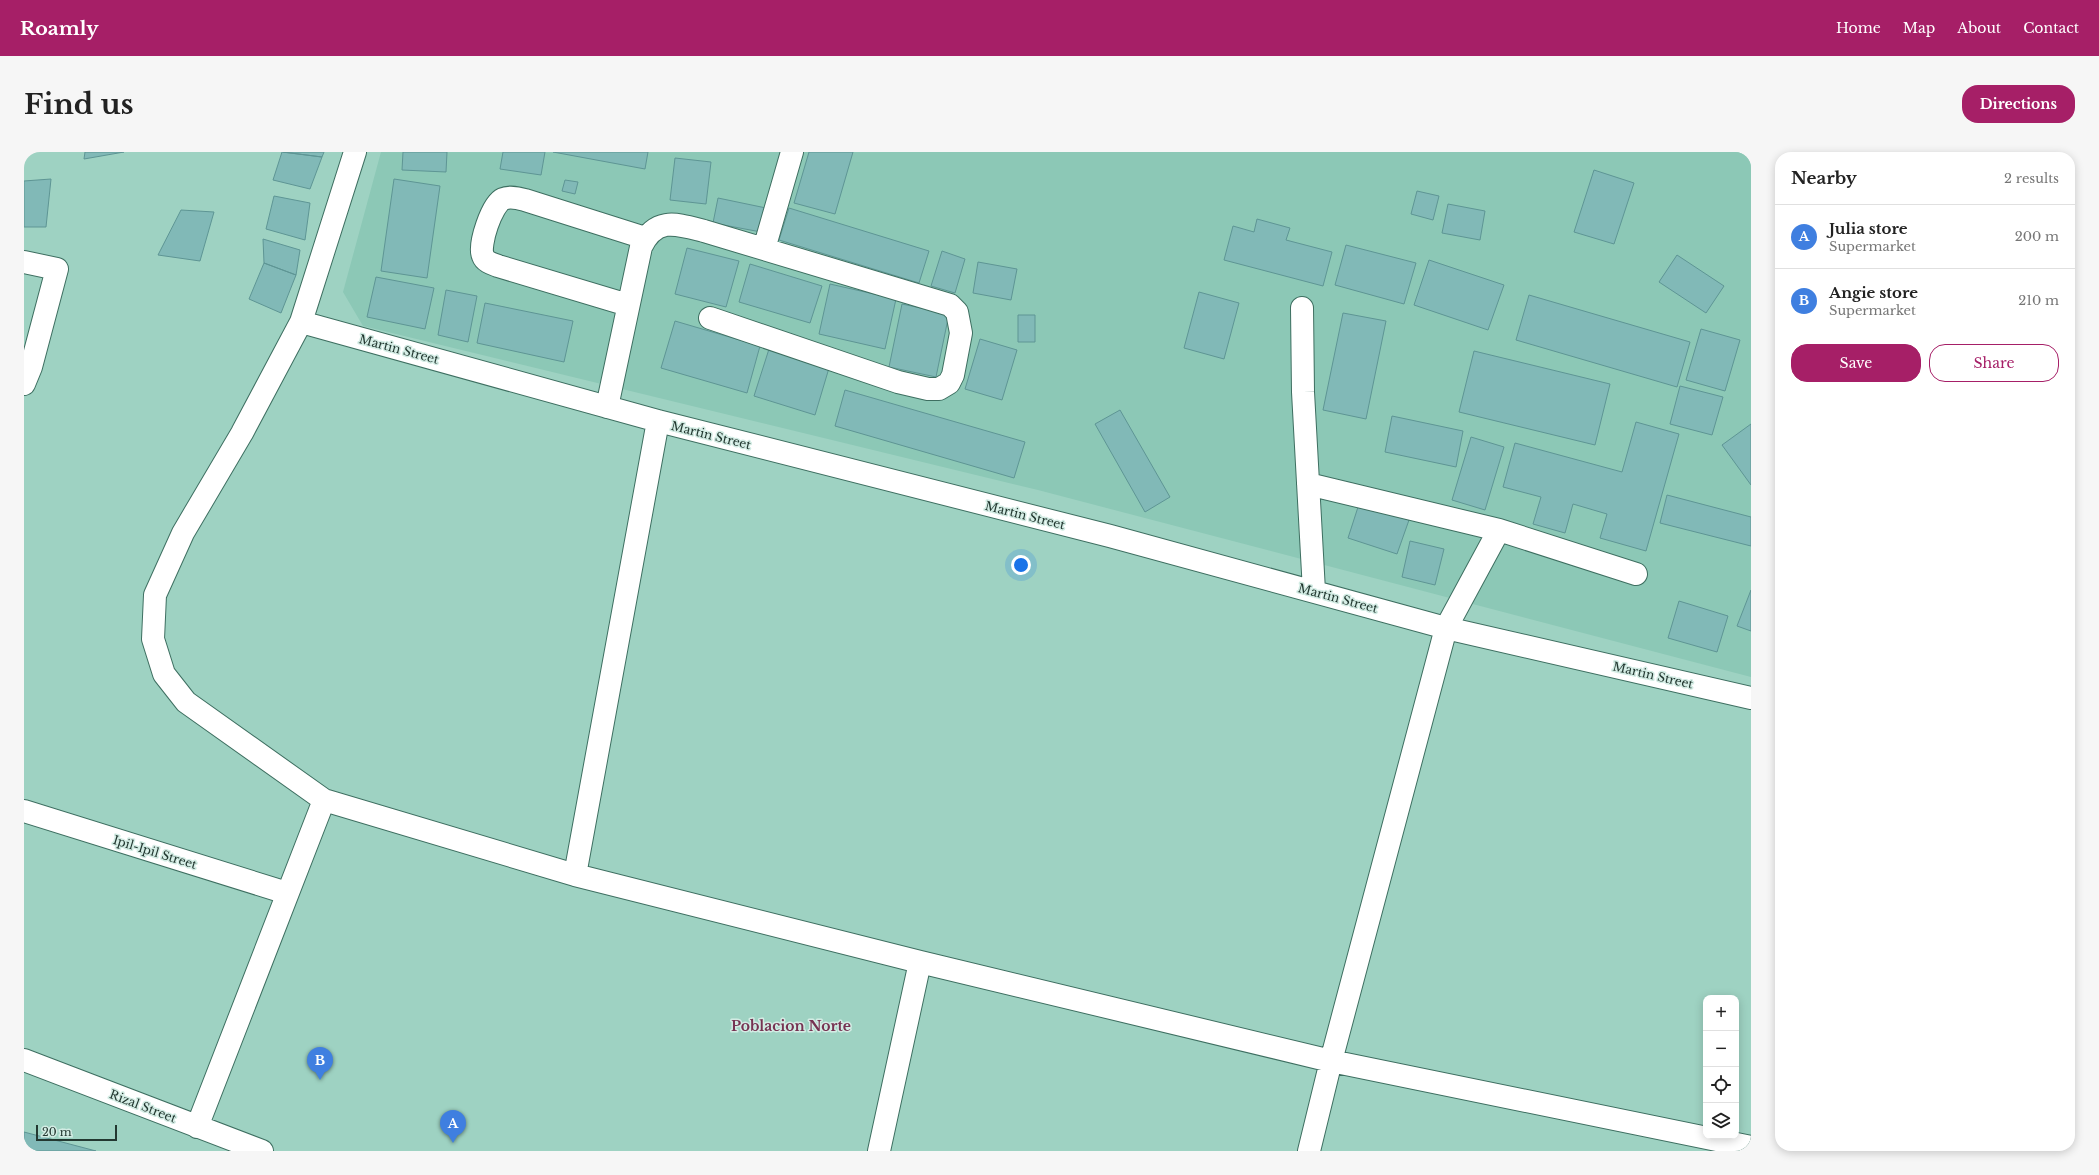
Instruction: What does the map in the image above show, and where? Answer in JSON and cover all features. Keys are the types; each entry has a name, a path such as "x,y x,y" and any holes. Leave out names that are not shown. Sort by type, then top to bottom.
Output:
{"street":[{"path":"354,152 301,322 242,433 183,533 155,595 153,639 164,674 186,702 324,800 575,876 920,962 1331,1061 1751,1147"},
{"path":"764,249 792,152"},
{"path":"628,306 498,266 486,260 482,256 482,245 495,205 503,199 510,198 525,200 646,238"},
{"path":"607,407 641,247 646,238 662,225 678,224 950,305 957,312 961,323 961,332 953,375 949,383 939,389 928,389 898,382 710,318"},
{"path":"24,262 57,269 31,367 24,384"},
{"path":"1302,308 1303,392 1314,591"},
{"name":"Martin Street","path":"301,322 658,421 1102,534 1446,628 1751,698"},
{"path":"575,876 658,421"},
{"path":"1308,484 1499,530 1636,574"},
{"path":"1309,1151 1331,1061 1446,628 1499,530"},
{"path":"197,1127 286,894 324,800"},
{"name":"Ipil-Ipil Street","path":"24,811 286,894"},
{"path":"879,1151 920,962"},
{"name":"Rizal Street","path":"24,1060 262,1151"}],"shaded area":[{"path":"381,152 1751,152 1751,677 1038,490 363,326 343,292"}],"building":[{"path":"85,152 124,152 84,159"},
{"path":"282,152 322,157 310,189 273,180"},
{"path":"283,152 324,152 322,157"},
{"path":"403,152 447,152 446,172 402,170"},
{"path":"503,152 545,152 541,175 500,169"},
{"path":"553,152 648,152 645,169"},
{"path":"809,152 853,152 835,214 794,203"},
{"path":"675,158 711,162 706,204 670,200"},
{"path":"1594,170 1634,183 1614,244 1574,232"},
{"path":"51,179 46,227 24,227 24,181"},
{"path":"394,179 440,186 427,278 381,271"},
{"path":"565,180 578,182 575,194 562,191"},
{"path":"1417,191 1439,196 1433,220 1411,214"},
{"path":"274,196 310,203 305,240 266,229"},
{"path":"718,198 766,208 761,232 713,223"},
{"path":"1448,204 1485,211 1480,240 1442,233"},
{"path":"789,208 929,251 919,283 779,240"},
{"path":"181,210 214,212 200,261 158,255"},
{"path":"1257,219 1290,228 1286,240 1332,252 1323,286 1224,260 1233,226 1254,232"},
{"path":"263,239 300,250 296,275 264,263"},
{"path":"1346,245 1416,263 1404,304 1335,285"},
{"path":"687,248 739,261 726,307 675,294"},
{"path":"942,251 965,259 955,293 931,286"},
{"path":"1677,255 1724,286 1706,313 1659,282"},
{"path":"1429,260 1504,285 1488,330 1414,305"},
{"path":"978,262 1017,269 1011,300 973,293"},
{"path":"264,263 296,275 281,313 249,299"},
{"path":"750,264 822,286 810,323 739,302"},
{"path":"376,277 434,288 425,329 367,317"},
{"path":"830,284 896,299 885,349 819,334"},
{"path":"446,290 477,296 468,342 438,335"},
{"path":"1199,292 1239,303 1224,359 1184,348"},
{"path":"1529,295 1690,342 1677,387 1516,340"},
{"path":"485,303 573,321 564,362 477,343"},
{"path":"902,304 949,314 936,377 889,367"},
{"path":"1343,313 1386,321 1366,419 1323,410"},
{"path":"1018,315 1035,315 1035,342 1018,342"},
{"path":"675,321 760,346 747,393 661,368"},
{"path":"1701,329 1740,340 1725,391 1686,380"},
{"path":"980,339 1017,350 1002,400 965,389"},
{"path":"769,349 829,368 815,415 754,396"},
{"path":"1474,351 1610,384 1595,445 1459,412"},
{"path":"1680,386 1723,397 1712,435 1670,424"},
{"path":"845,390 1025,442 1014,478 835,426"},
{"path":"1120,410 1170,497 1145,512 1095,424"},
{"path":"1392,416 1463,431 1456,467 1385,452"},
{"path":"1636,422 1679,434 1646,551 1600,538 1607,514 1573,504 1565,533 1533,524 1541,497 1503,487 1515,443 1622,472"},
{"path":"1751,424 1751,485 1722,445"},
{"path":"1471,437 1504,447 1485,510 1452,500"},
{"path":"1667,495 1751,517 1751,546 1660,523"},
{"path":"1359,504 1409,520 1397,554 1348,538"},
{"path":"1410,541 1444,549 1435,585 1402,577"},
{"path":"1751,590 1751,631 1737,626"},
{"path":"1679,601 1728,616 1717,652 1668,638"},
{"path":"24,1132 96,1151 24,1151"}],"place":[{"name":"Angie store","path":"320,1080"},
{"name":"Julia store","path":"453,1143"}],"district":[{"name":"Poblacion Norte","path":"791,1026"}]}
